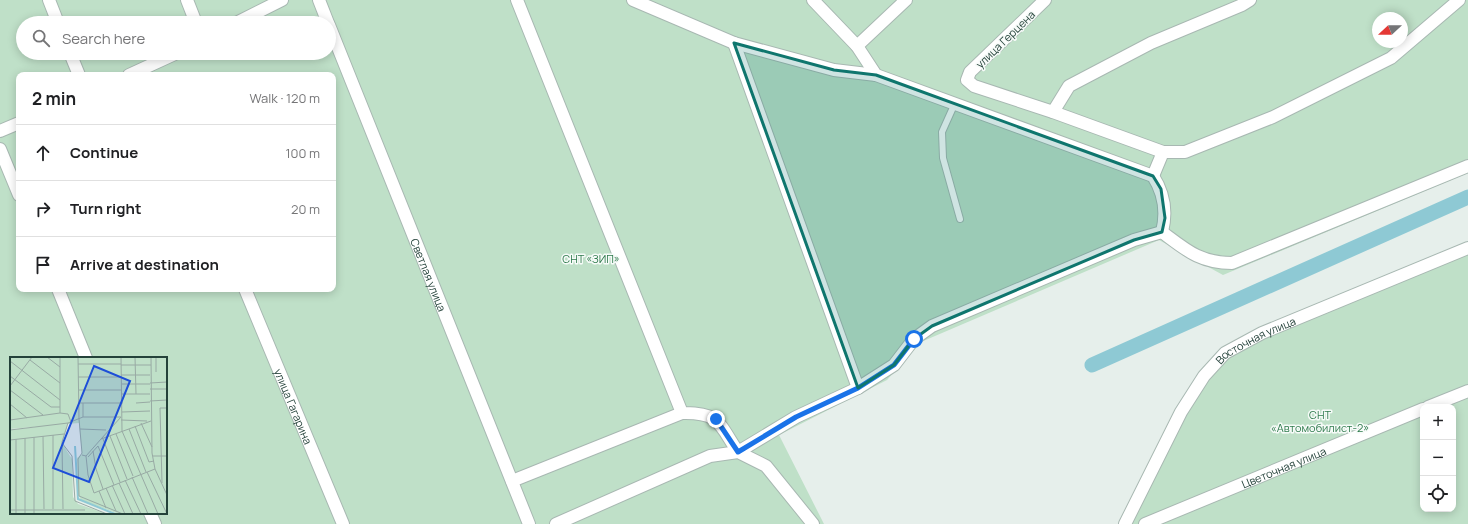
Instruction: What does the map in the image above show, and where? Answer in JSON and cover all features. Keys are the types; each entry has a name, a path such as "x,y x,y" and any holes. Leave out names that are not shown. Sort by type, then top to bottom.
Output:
{"street":[{"path":"49,0 55,16"},
{"path":"187,0 193,16"},
{"path":"250,16 282,0"},
{"name":"Светлая улица","path":"319,0 326,16"},
{"path":"517,0 682,413"},
{"path":"633,0 734,43 834,70 876,75 1153,176 1161,189 1165,218 1162,232"},
{"path":"813,0 857,46 876,75"},
{"path":"857,46 906,0"},
{"name":"улица Герцена","path":"1045,0 970,72 967,80 974,86 1053,112"},
{"path":"1250,0 1242,5 1151,42 1069,86 1053,112 1163,152 1185,152 1273,117 1391,58 1459,0"},
{"name":"Светлая улица","path":"336,41 529,524"},
{"path":"734,43 858,388"},
{"path":"73,60 78,72"},
{"path":"144,72 154,70 168,60"},
{"path":"0,131 16,124"},
{"path":"0,150 16,189"},
{"path":"1153,176 1163,152"},
{"path":"1162,232 1198,257 1215,263 1232,263 1468,166"},
{"path":"556,524 710,456 738,452 796,417 858,388 894,365 914,339 932,326 1134,240 1162,232"},
{"name":"Восточная улица","path":"1125,524 1182,412 1204,376 1226,353 1262,333 1468,248"},
{"path":"59,292 86,357"},
{"name":"улица Гагарина","path":"246,292 343,524"},
{"path":"1436,404 1468,391"},
{"name":"Цветочная улица","path":"1145,524 1420,410"},
{"path":"512,481 682,413 700,413 716,419 738,452 766,466 813,524"},
{"path":"150,514 155,524"}],"lane":[{"path":"955,103 942,132 943,158 960,219"}],"highlighted area":[{"path":"734,43 834,70 876,75 1153,176 1161,189 1165,218 1162,232 1134,240 932,326 914,339 894,365 858,388"}],"green space":[{"name":"СНТ «ЗИП»","path":"0,0 1468,0 1468,173 1223,275 1159,240 921,342 887,380 779,435 824,524 0,524"},
{"name":"СНТ «Автомобилист-2»","path":"1468,248 1468,524 1125,524 1182,412 1225,353"}],"waterway":[{"path":"1092,365 1468,197"}],"route":[{"path":"716,419 738,452 796,417 858,388 894,365 914,339"}]}
